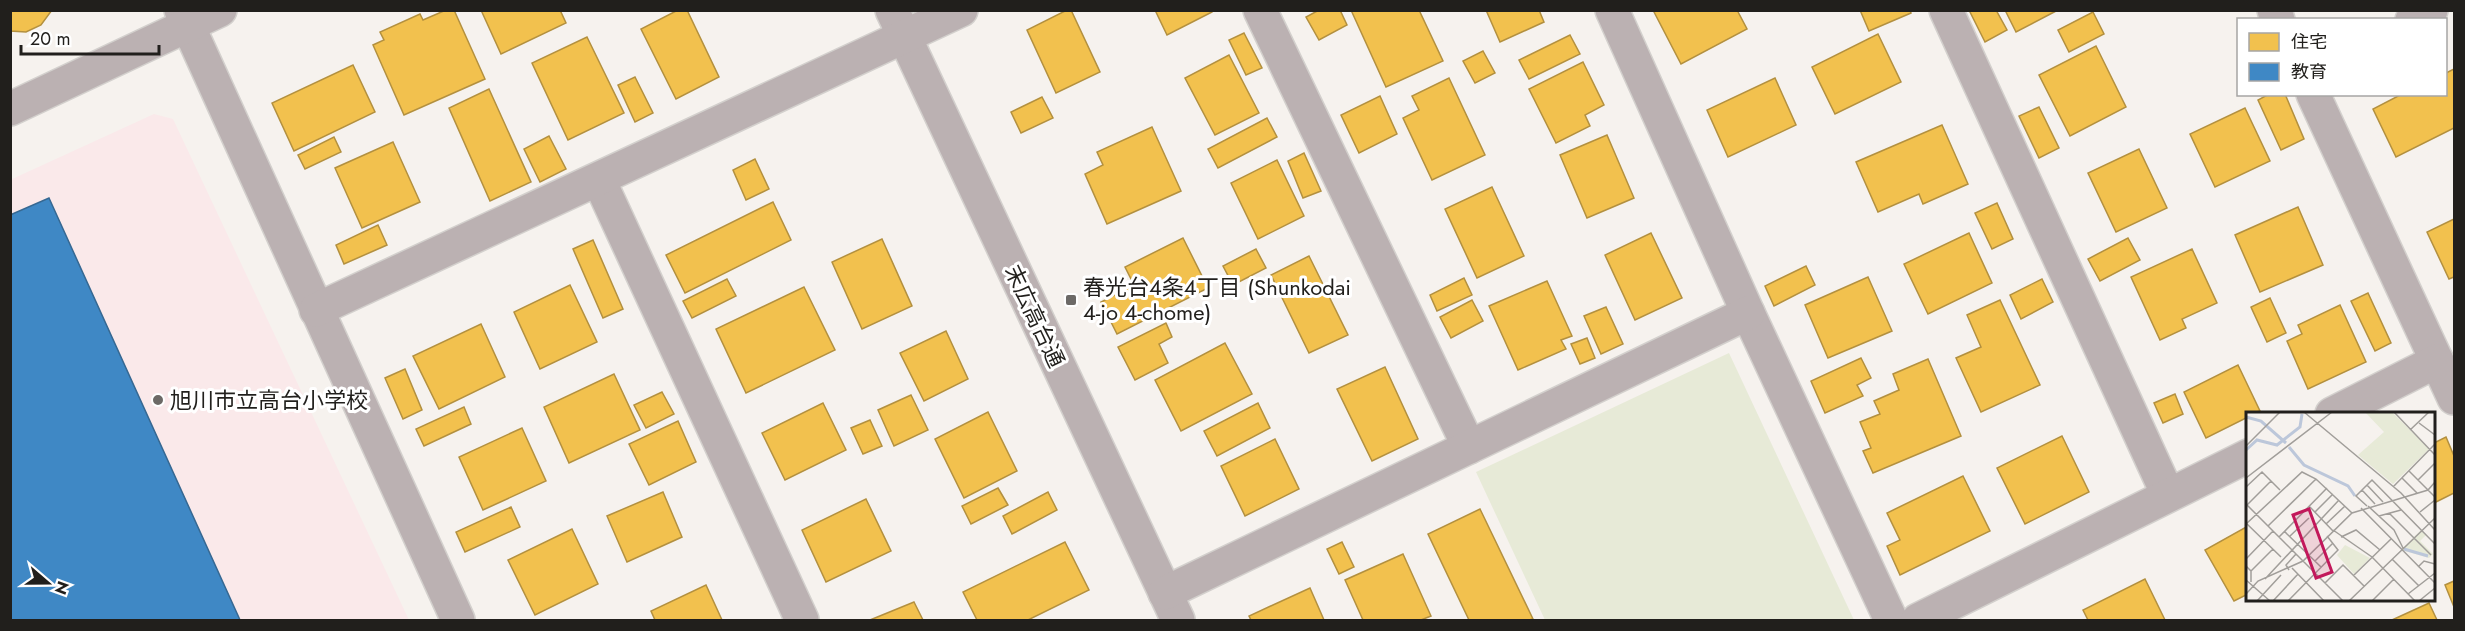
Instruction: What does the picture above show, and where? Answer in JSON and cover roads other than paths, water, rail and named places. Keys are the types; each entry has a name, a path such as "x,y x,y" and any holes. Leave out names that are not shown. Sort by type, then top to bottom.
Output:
{"street":[{"path":"10,109 185,18 220,10"},
{"path":"316,310 600,180 898,23 961,10"},
{"path":"1260,10 1469,447"},
{"path":"1612,10 1748,313 1891,621"},
{"path":"1946,10 2168,495"},
{"path":"2416,18 2431,10"},
{"path":"185,18 458,621"},
{"name":"末広高台通","path":"898,23 1172,607"},
{"path":"2314,96 2454,398"},
{"path":"600,180 802,621"},
{"path":"1172,607 1469,447 1748,313"},
{"path":"2336,412 2437,361"},
{"path":"1918,621 2246,456"}],"place":[{"name":"春光台4条4丁目 (Shunkodai 4-jo 4-chome)","path":"1071,300"},
{"name":"旭川市立高台小学校","path":"158,400"}]}
